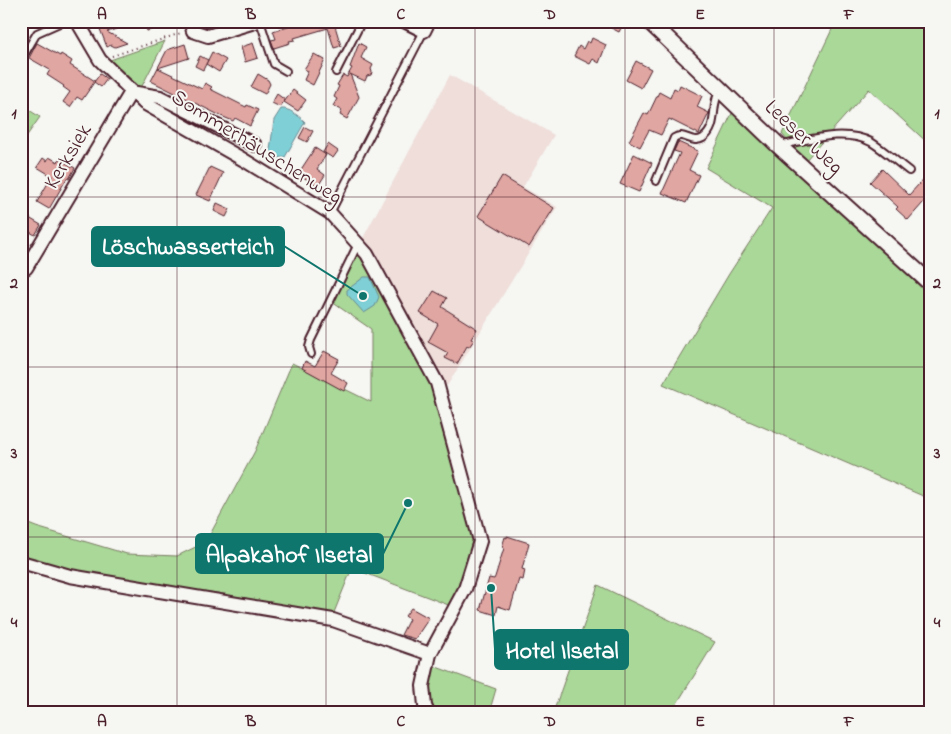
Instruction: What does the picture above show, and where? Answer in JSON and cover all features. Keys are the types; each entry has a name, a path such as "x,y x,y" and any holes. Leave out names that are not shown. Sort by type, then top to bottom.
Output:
{"street":[{"name":"Sommerhäuschenweg","path":"77,21 100,60 144,103 244,160 330,213 367,254 437,383 480,541 465,588 430,654 423,686 425,706 428,713"},
{"path":"192,26 208,36 259,21"},
{"path":"404,21 426,26"},
{"name":"Leeser Weg","path":"649,21 779,146 930,283"},
{"path":"131,92 160,97 255,145"},
{"name":"Kerksiek","path":"26,268 131,92"},
{"path":"21,562 70,576 333,620 430,654"}],"lane":[{"path":"24,55 37,33 64,21"},
{"path":"259,21 274,64 286,71"},
{"path":"336,72 362,21"},
{"path":"330,213 426,26"},
{"path":"656,181 674,138 682,135 698,140 703,138 708,132 714,116 714,100 721,89"},
{"path":"779,146 834,135 853,137 870,142 909,171"},
{"path":"311,354 309,347 311,340 358,244"}],"path":[{"path":"100,60 184,32 192,26"}],"shaded area":[{"path":"450,75 554,135 523,187 557,207 447,386 363,238"}],"green space":[{"path":"836,21 930,21 930,145 869,89 805,161 782,134"},
{"path":"165,41 141,88 110,60"},
{"path":"21,105 40,117 21,144"},
{"path":"734,109 930,296 930,499 663,384 729,274 772,208 706,168"},
{"path":"351,251 366,258 432,385 441,425 475,540 469,565 451,606 352,568 333,615 224,594 71,572 21,557 21,521 127,554 177,556 206,542 255,451 292,363 371,402 371,329 329,300"},
{"path":"598,585 715,642 671,713 553,713"},
{"path":"431,665 496,689 489,713 432,713 427,687"}],"water":[{"path":"281,109 291,111 305,122 285,157 278,158 270,150 274,120"},
{"path":"364,277 370,277 379,297 375,306 364,313 347,294 347,290"}],"building":[{"path":"99,21 135,21 135,23 107,32 127,43 115,47 111,45 107,47 98,24"},
{"path":"143,21 172,21 172,23 147,31"},
{"path":"303,21 343,21 344,23 335,26 341,46 334,48 328,28 294,38 295,40 289,41 290,43 274,48 271,40 276,39 273,31"},
{"path":"598,21 622,21 621,24 623,24 619,32"},
{"path":"592,38 606,45 599,63 593,59 590,64 574,56 579,46 583,49 587,41 590,43"},
{"path":"37,43 72,61 70,65 95,81 82,100 77,97 70,107 63,102 70,92 47,75 50,70 29,58"},
{"path":"253,43 258,58 245,62 241,47"},
{"path":"359,43 366,47 361,58 373,65 372,72 365,81 350,74 359,97 347,119 340,115 342,110 333,106 337,99 334,97 339,86 337,85 343,75 347,77 352,68 350,67"},
{"path":"185,44 189,58 158,68 202,89 205,83 212,87 210,89 246,107 247,105 258,110 250,126 235,118 233,121 221,116 151,81 167,50"},
{"path":"212,52 226,60 219,72 206,64"},
{"path":"314,54 325,60 313,85 304,80 308,71 304,69"},
{"path":"200,56 208,60 203,70 195,66"},
{"path":"636,61 651,69 641,88 626,80"},
{"path":"100,74 107,79 101,87 94,82"},
{"path":"258,74 268,80 270,84 265,94 251,87"},
{"path":"680,85 702,96 697,107 709,113 699,134 669,119 661,135 649,130 640,147 629,141 644,113 648,115 659,92 670,98 674,88 678,90"},
{"path":"293,90 306,100 298,111 284,102"},
{"path":"277,94 285,100 280,107 272,103"},
{"path":"305,127 313,131 307,142 299,138"},
{"path":"678,142 698,151 689,170 699,175 686,203 662,193 680,153 674,151"},
{"path":"328,144 338,151 333,158 323,152"},
{"path":"315,148 326,155 317,169 325,175 318,186 298,174"},
{"path":"634,154 652,163 639,192 620,184"},
{"path":"49,157 58,162 59,159 75,168 49,209 37,202 52,176 37,167 43,158 47,161"},
{"path":"210,167 223,173 210,201 196,195"},
{"path":"882,169 909,195 930,172 930,195 908,220 896,209 898,207 870,182"},
{"path":"502,176 554,208 529,247 478,216"},
{"path":"217,203 230,209 226,217 214,211"},
{"path":"29,218 41,225 35,235 23,228"},
{"path":"434,291 447,298 442,307 477,329 471,339 474,340 469,347 467,346 457,364 445,358 448,353 428,342 438,324 420,313"},
{"path":"324,351 339,359 331,373 348,383 344,391 302,368 305,361 315,366"},
{"path":"507,536 529,543 522,569 525,570 523,580 519,579 510,610 498,606 496,615 480,610 489,578 494,579 495,577 504,548 502,547"},
{"path":"411,608 429,618 415,639 401,635 409,619 405,616"}],"place":[{"name":"Löschwasserteich","path":"363,296"},
{"name":"Alpakahof Ilsetal","path":"408,503"},
{"name":"Hotel Ilsetal","path":"491,588"}]}
